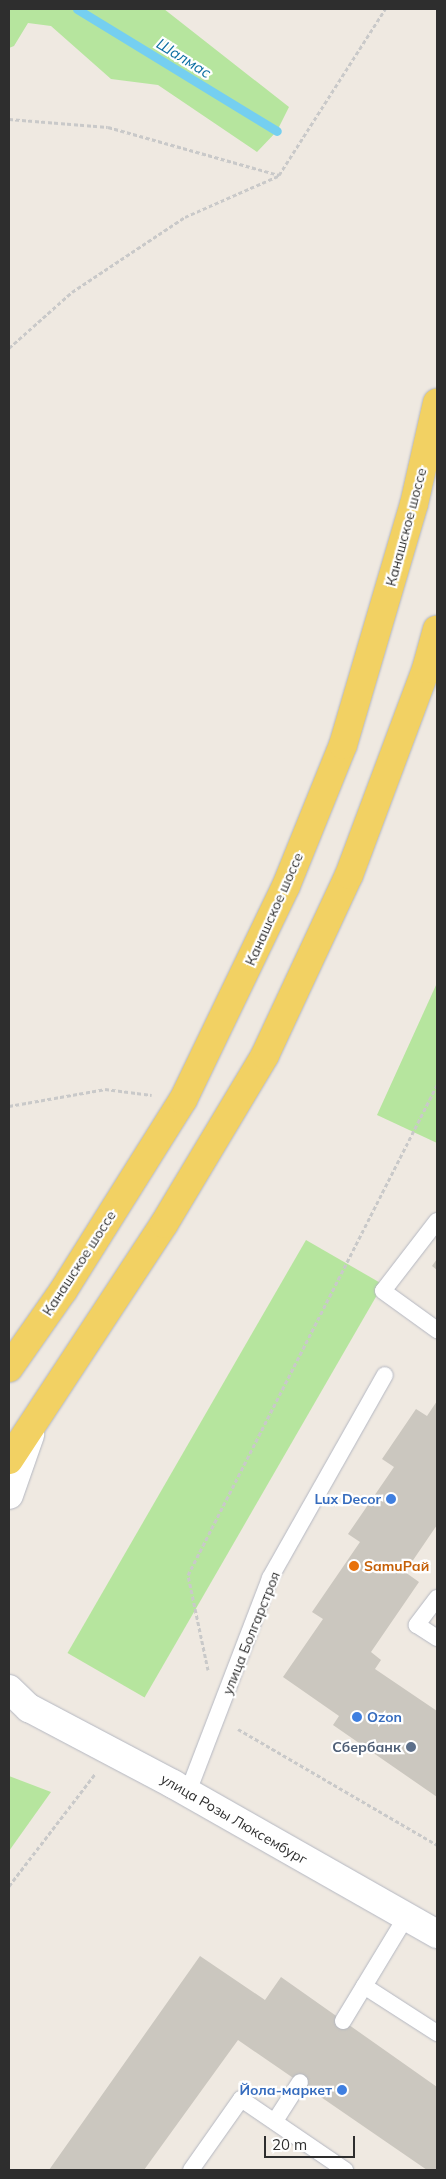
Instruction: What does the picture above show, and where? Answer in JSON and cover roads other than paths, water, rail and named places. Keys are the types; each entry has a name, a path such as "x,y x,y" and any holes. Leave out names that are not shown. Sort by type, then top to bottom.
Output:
{"main road":[{"name":"Канашское шоссе","path":"9,1368 63,1291 183,1100 286,886 343,745 414,504 437,404"},
{"path":"9,1460 33,1427 164,1224 265,1055 348,875 426,668 437,628"}],"street":[{"path":"9,1496 33,1427"},
{"name":"улица Розы Люксембург","path":"9,1689 19,1709 112,1752 188,1792 427,1924"}],"lane":[{"path":"437,1221 383,1291 437,1330"},
{"name":"улица Болгарстроя","path":"188,1792 270,1578 386,1375"},
{"path":"437,1598 417,1625 437,1638"},
{"path":"343,2021 364,1986 427,1924"},
{"path":"364,1986 437,2032"},
{"path":"275,2120 300,2082"},
{"path":"191,2170 241,2099 275,2120 345,2170"}],"waterway":[{"name":"Шалмас","path":"77,9 277,131"}],"place":[{"name":"Lux Decor","path":"391,1499"},
{"name":"SamuРай","path":"354,1566"},
{"name":"Ozon","path":"357,1717"},
{"name":"Сбербанк","path":"411,1747"},
{"name":"Йола-маркет","path":"342,2090"}]}
